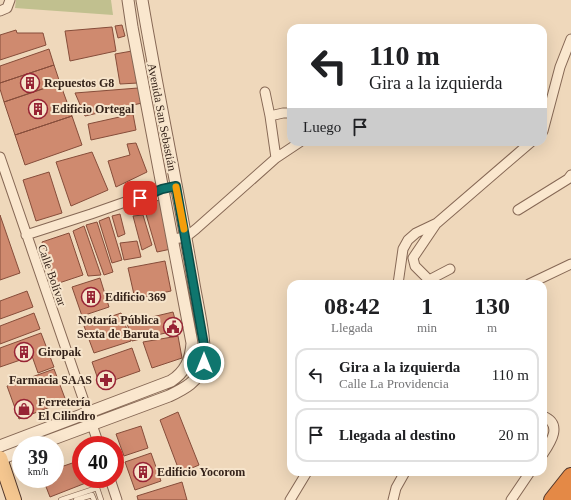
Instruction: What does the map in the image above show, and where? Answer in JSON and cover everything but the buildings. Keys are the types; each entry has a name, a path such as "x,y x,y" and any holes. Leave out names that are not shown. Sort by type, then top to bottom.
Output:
{"highway":[{"path":"552,500 571,476"},
{"path":"567,500 571,495"}],"main road":[{"path":"0,458 14,500"}],"street":[{"path":"0,11 6,8 10,0"},
{"name":"Avenida San Sebastián","path":"0,446 171,382 185,370 192,355 192,343 148,114 128,0"},
{"name":"Avenida San Sebastián","path":"61,436 176,393 193,382 204,363 205,354 186,237 142,0"},
{"path":"547,116 560,67 571,39"},
{"path":"265,92 276,158"},
{"path":"148,114 162,112"},
{"path":"270,116 287,113"},
{"path":"173,239 186,237 276,158 294,146"},
{"path":"450,270 429,280 415,266 413,258 437,223 526,146"},
{"name":"Calle Bolívar","path":"0,157 96,436"},
{"path":"518,210 568,179 571,175"},
{"path":"26,236 162,189 176,186"},
{"path":"399,280 403,249 408,240 416,233 437,223"},
{"path":"537,280 571,264"},
{"path":"171,382 176,393"},
{"path":"547,418 553,425 554,430 553,436 547,447"},
{"path":"0,458 12,454"},
{"path":"290,500 305,476"},
{"path":"393,500 396,488 403,476"},
{"path":"511,500 527,476"},
{"path":"113,488 117,500"}],"lane":[{"path":"61,500 97,488 101,500"},
{"path":"76,500 92,495 94,500"}],"shaded area":[{"path":"16,0 111,0 113,15 15,8"}],"slow traffic":[{"path":"176,187 184,229"}],"place":[{"name":"Repuestos G8","path":"30,83"},
{"name":"Edificio Ortegal","path":"38,109"},
{"name":"Edificio 369","path":"91,297"},
{"name":"Notaría Pública Sexta de Baruta","path":"173,327"},
{"name":"Giropak","path":"24,352"},
{"name":"Farmacia SAAS","path":"106,380"},
{"name":"Ferretería El Cilindro","path":"24,409"},
{"name":"Edificio Yocorom","path":"143,472"}],"route":[{"path":"140,198 162,189 176,186 204,345 204,363"}]}
